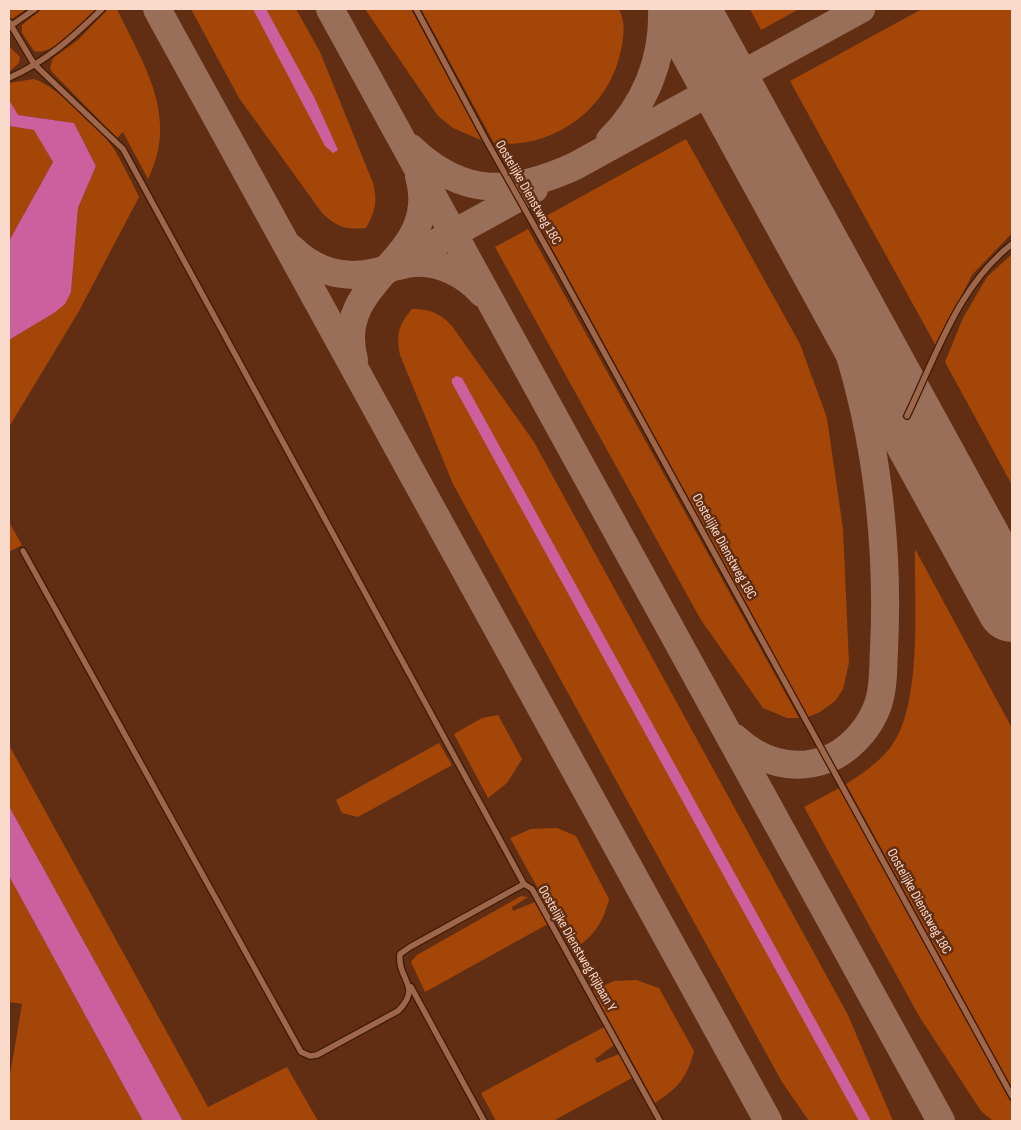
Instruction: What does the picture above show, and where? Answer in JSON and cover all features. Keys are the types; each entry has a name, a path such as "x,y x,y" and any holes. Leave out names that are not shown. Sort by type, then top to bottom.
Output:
{"lane":[{"path":"9,25 35,9"},
{"path":"9,78 34,64 75,36 102,9"},
{"name":"Oostelijke Dienstweg 18C","path":"416,9 486,140 569,287 1012,1096"},
{"name":"Oostelijke Dienstweg Rijbaan Y","path":"9,25 34,64 123,149 524,884 532,889 660,1121"},
{"path":"907,416 962,302 985,270 1012,244"},
{"path":"22,551 300,1052 310,1056 317,1055 398,1011 407,1002 410,995 410,985"},
{"path":"484,1121 402,972 399,964 400,954 524,884"}],"shaded area":[{"path":"9,9 26,9 9,21"},
{"path":"42,9 96,9 76,30 59,44 50,49 34,51 22,33 22,25"},
{"path":"108,9 117,9 138,51 147,71 159,113 160,134 157,156 148,179 123,132 117,138 50,68 53,58 78,40"},
{"path":"191,9 296,9 320,52 373,183 375,206 366,228 347,228 332,222 322,213 239,98"},
{"path":"253,9 266,9 314,97 338,150 333,153 325,146"},
{"path":"365,9 411,9 483,141 453,128 438,116"},
{"path":"421,9 619,9 624,31 623,42 613,74 603,93 574,122 555,133 536,140 515,144 494,143"},
{"path":"750,9 799,9 761,30"},
{"path":"922,9 1012,9 1012,233 972,275 936,346 790,81"},
{"path":"9,46 20,57 19,63 9,72"},
{"path":"34,79 55,90 99,130 114,149 139,197 79,311 9,427 9,340 54,313 71,292 78,208 96,166 74,123 17,115 9,100 9,83"},
{"path":"9,100 18,115 74,123 96,166 78,208 71,292 65,304 54,313 9,340 9,241 53,162 34,130 9,126"},
{"path":"9,126 35,130 53,162 9,241"},
{"path":"686,139 800,344 827,418 843,529 849,663 843,689 835,701 820,712 808,717 537,221"},
{"path":"528,229 799,718 787,718 763,708 701,620 495,247"},
{"path":"1012,254 1012,485 945,362 963,318 987,277"},
{"path":"412,309 434,313 452,326 534,442 848,1015 893,1121 809,1121 782,1082 453,484 400,355 399,330"},
{"path":"456,376 462,378 871,1121 859,1121 452,383 452,379"},
{"path":"9,522 22,545 9,552"},
{"path":"915,549 1012,728 1012,1088 846,784 870,768 890,748 901,730 908,707 914,653"},
{"path":"498,715 522,759 507,783 488,798 454,734 482,718"},
{"path":"439,743 452,765 358,817 342,813 336,800"},
{"path":"9,745 208,1107 287,1067 318,1121 183,1121 9,806"},
{"path":"839,788 1012,1104 1012,1121 993,1121 981,1111 919,1016 804,807"},
{"path":"9,806 183,1121 143,1121 9,876"},
{"path":"557,828 576,836 609,899 604,915 596,929 586,940 572,950 510,838 531,829"},
{"path":"9,876 143,1121 9,1121 9,1081 22,1004 9,1002"},
{"path":"521,896 528,897 512,907 513,911 535,902 548,924 425,992 411,962 417,955"},
{"path":"636,980 659,988 694,1051 685,1075 680,1082 655,1103 593,991 614,981"},
{"path":"604,1027 614,1045 595,1059 597,1063 619,1054 632,1078 553,1121 496,1121 481,1093"}],"taxiway":[{"path":"157,9 768,1121"},
{"path":"330,9 941,1121"},
{"path":"610,140 633,112 650,80 660,46 662,9"},
{"path":"411,148 431,165 450,176 470,183 490,187 531,182 575,166 861,9"},
{"path":"354,360 351,332 358,308 371,288 403,250 416,229 422,205 419,176"},
{"path":"735,738 756,753 778,762 802,765 828,759 843,751 867,727 878,705 882,681 885,571 873,454 856,377 845,340 815,262 781,187"},
{"path":"387,270 534,189"},
{"path":"291,248 309,263 330,272 341,274 364,274 404,264 433,264 460,275 476,286 482,293"},
{"path":"1010,602 1012,608"}],"runway":[{"path":"684,9 1012,607"}]}
